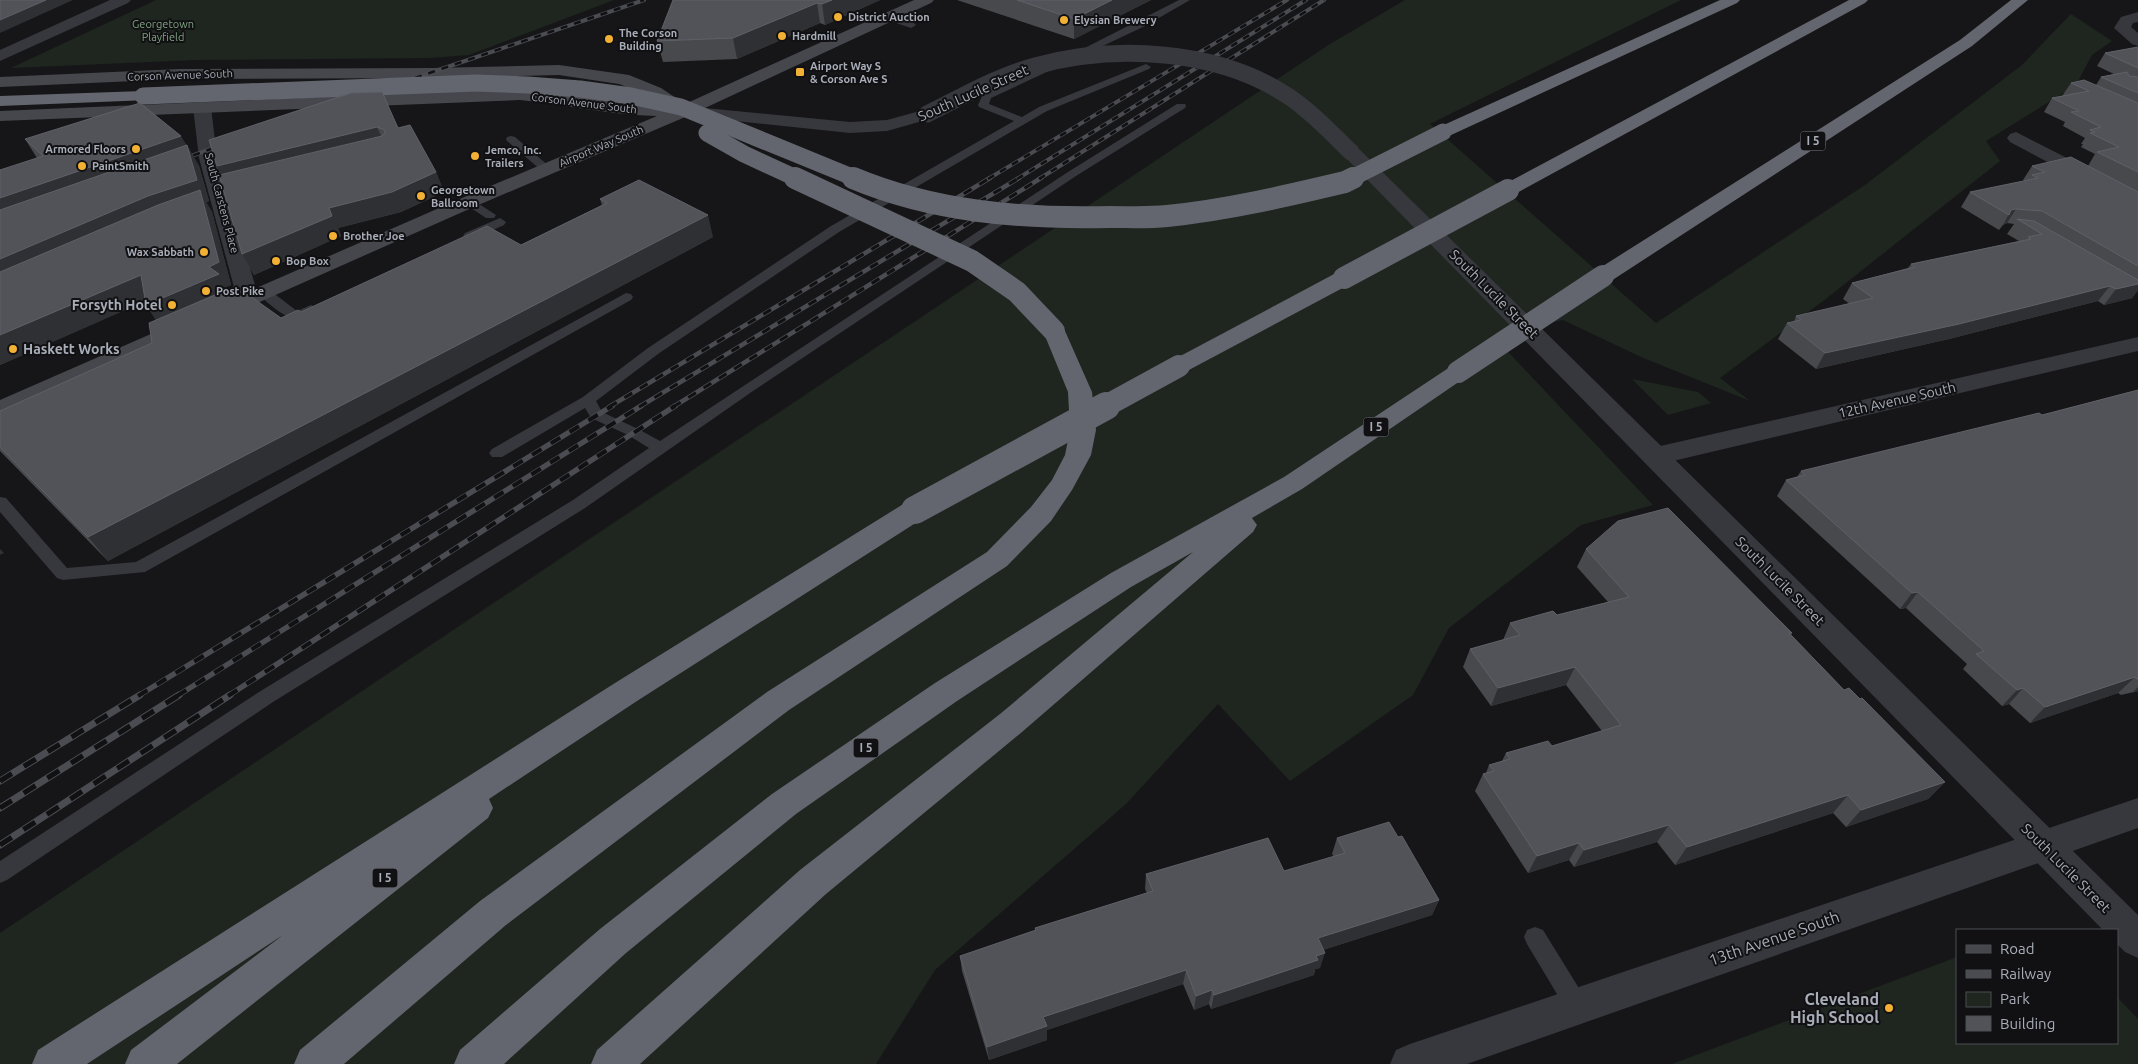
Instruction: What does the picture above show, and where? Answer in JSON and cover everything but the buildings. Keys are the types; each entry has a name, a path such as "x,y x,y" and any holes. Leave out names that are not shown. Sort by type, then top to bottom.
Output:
{"highway":[{"path":"0,101 495,83 591,89 682,108 887,192 962,209 1055,218 1165,216 1238,206 1291,196 1345,182 1442,132 1732,0"},
{"name":"I 5","path":"145,1064 626,692 915,510 1860,0"},
{"name":"I 5","path":"474,1064 613,941 784,804 946,692 1121,580 1293,483 1603,276 1966,43 2020,0"},
{"path":"314,1064 493,913 778,701 997,559 1041,514 1063,484 1078,455 1084,430 1080,392 1054,331 1025,297 1001,279 972,262 744,154 646,99"},
{"path":"611,1064 813,882 1011,723 1293,483"},
{"path":"52,1064 626,692"}],"main road":[{"name":"Airport Way South","path":"0,409 469,202 684,111 926,0"},
{"name":"Corson Avenue South","path":"0,82 180,74 559,70 627,80 655,92 684,111"},
{"path":"286,104 309,74"},
{"name":"Corson Avenue South","path":"0,116 370,99 520,95 576,101 627,110 684,111"}],"street":[{"path":"0,56 123,0"},
{"path":"2138,17 2127,20 2122,28 2138,41"},
{"name":"South Lucile Street","path":"684,111 839,129 891,125 927,114 1012,74 1036,66 1060,60 1114,54 1168,56 1228,69 1249,76 1279,91 1307,110 1351,152 2138,940"},
{"name":"South Carstens Place","path":"202,107 208,158 219,198 256,295"},
{"path":"2016,138 2138,202"},
{"name":"12th Avenue South","path":"1656,456 2138,344"},
{"name":"13th Avenue South","path":"1410,1064 2138,813"}],"lane":[{"path":"1023,121 983,105 987,96 1140,25 1186,0"},
{"path":"887,17 911,25"},
{"path":"497,453 588,400 653,350 835,230 1043,109 1146,68"},
{"path":"332,113 370,99"},
{"path":"0,873 266,697 579,504 1055,185 1181,106"},
{"path":"120,121 155,108"},
{"path":"511,139 546,169"},
{"path":"456,242 495,218 469,202"},
{"path":"256,295 296,317 322,304"},
{"path":"0,502 63,574 139,568 626,297"},
{"path":"588,400 596,415 633,432 660,448"},
{"path":"1535,937 1577,1006"}],"green space":[{"name":"Georgetown Playfield","path":"156,0 614,0 469,55 430,58 196,60 11,68"},
{"path":"1405,0 1681,0 1430,124 1656,323 1865,185 2022,65 2071,14 2112,41 2092,55 2076,85 1986,141 2000,161 1827,298 1720,378 1750,401 1641,357 1563,320 1493,336 1653,505 1581,525 1449,628 1413,695 1290,781 1218,704 1126,804 935,970 876,1064 0,1064 0,933 1330,44"},
{"path":"1632,379 1698,392 1711,403 1668,415"},
{"name":"Cleveland High School","path":"1956,957 1956,1044 2118,1044 2118,998 2138,1019 2138,1064 1672,1064"}],"railway":[{"path":"362,96 644,0"},
{"path":"988,179 1287,0"},
{"path":"1017,179 1306,0"},
{"path":"1039,179 1324,0"},
{"path":"180,160 225,144"},
{"path":"609,407 990,178"},
{"path":"639,407 1019,178"},
{"path":"673,407 1041,178"},
{"path":"138,696 612,406"},
{"path":"177,696 641,406"},
{"path":"228,696 675,406"},
{"path":"0,781 140,695"},
{"path":"0,808 179,695"},
{"path":"0,845 230,695"}],"place":[{"name":"District Auction","path":"838,17"},
{"name":"Elysian Brewery","path":"1064,20"},
{"name":"Hardmill","path":"782,36"},
{"name":"The Corson Building","path":"609,39"},
{"name":"Airport Way S & Corson Ave S","path":"800,72"},
{"name":"Armored Floors","path":"136,149"},
{"name":"Jemco, Inc. Trailers","path":"475,156"},
{"name":"PaintSmith","path":"82,166"},
{"name":"Georgetown Ballroom","path":"421,196"},
{"name":"Brother Joe","path":"333,236"},
{"name":"Wax Sabbath","path":"204,252"},
{"name":"Bop Box","path":"276,261"},
{"name":"Post Pike","path":"206,291"},
{"name":"Forsyth Hotel","path":"172,305"},
{"name":"Haskett Works","path":"13,349"},
{"name":"Cleveland High School","path":"1889,1008"}]}
